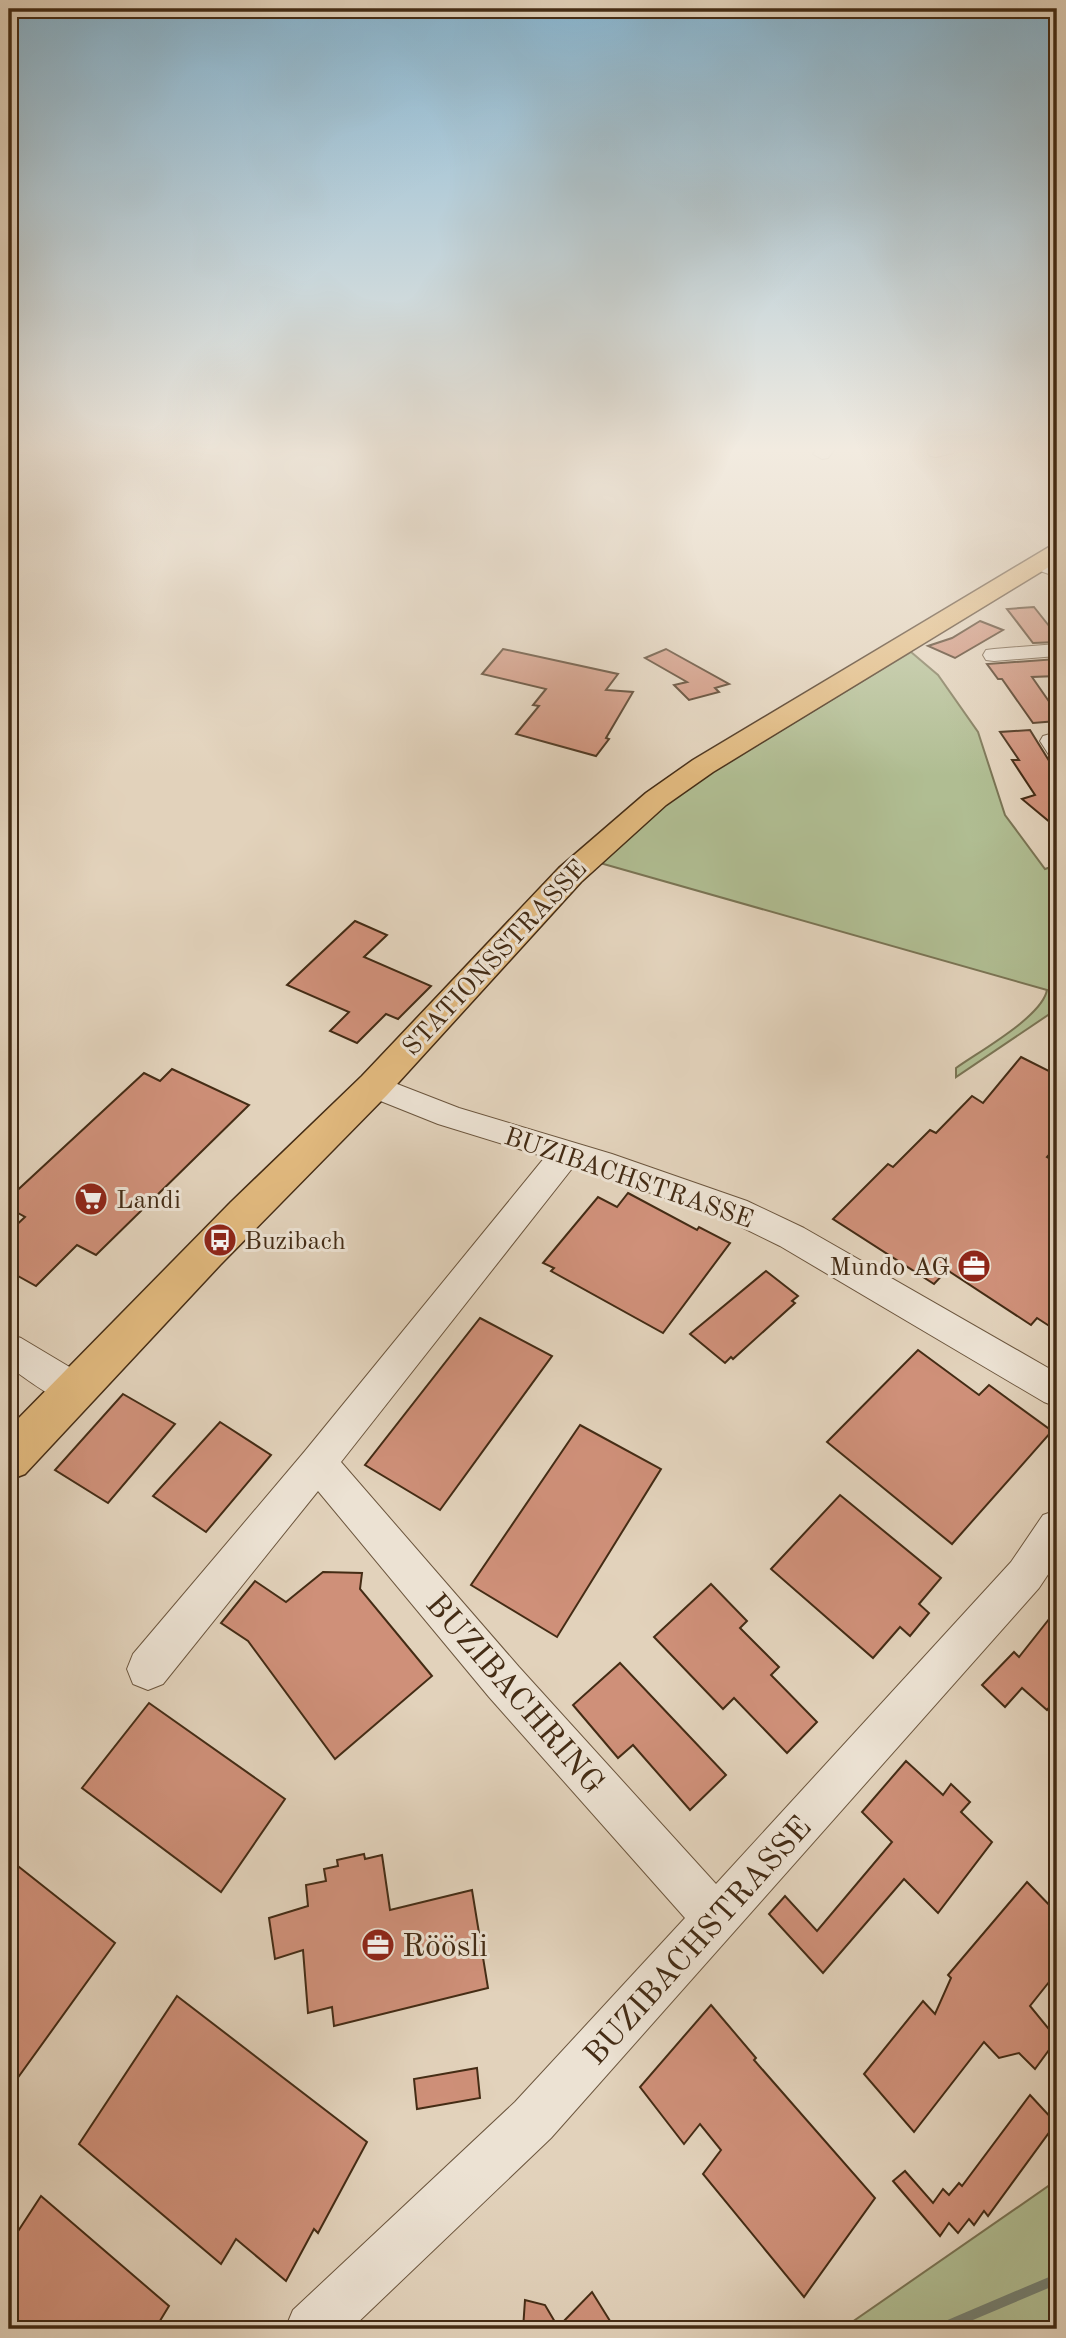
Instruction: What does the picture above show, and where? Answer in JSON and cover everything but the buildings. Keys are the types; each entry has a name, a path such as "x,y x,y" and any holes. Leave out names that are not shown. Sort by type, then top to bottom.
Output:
{"main road":[{"name":"STATIONSSTRASSE","path":"9,1459 326,1132 374,1086 577,866 647,803 703,765 1051,562"}],"street":[{"path":"993,655 1057,650"},
{"path":"1057,739 1051,741 1057,750"},
{"name":"BUZIBACHSTRASSE","path":"374,1086 449,1116 685,1191 792,1237 1057,1391"},
{"path":"148,1669 318,1464 567,1152"},
{"path":"9,1349 75,1389"},
{"name":"BUZIBACHRING","path":"318,1464 504,1682 717,1919"},
{"name":"BUZIBACHSTRASSE","path":"312,2329 533,2120 717,1919 1025,1574 1057,1528"}],"green space":[{"path":"911,652 938,675 978,732 1005,815 1045,869 1057,865 1057,1009 956,1077 956,1068 1022,1022 1043,1000 1047,990 600,863 669,798"},
{"path":"1057,2180 1057,2329 842,2329"}],"waterway":[{"name":"Buzibach","path":"939,2329 1057,2279"}],"place":[{"name":"Landi","path":"91,1199"},
{"name":"Buzibach","path":"220,1240"},
{"name":"Mundo AG","path":"974,1266"},
{"name":"Röösli","path":"378,1945"}]}
